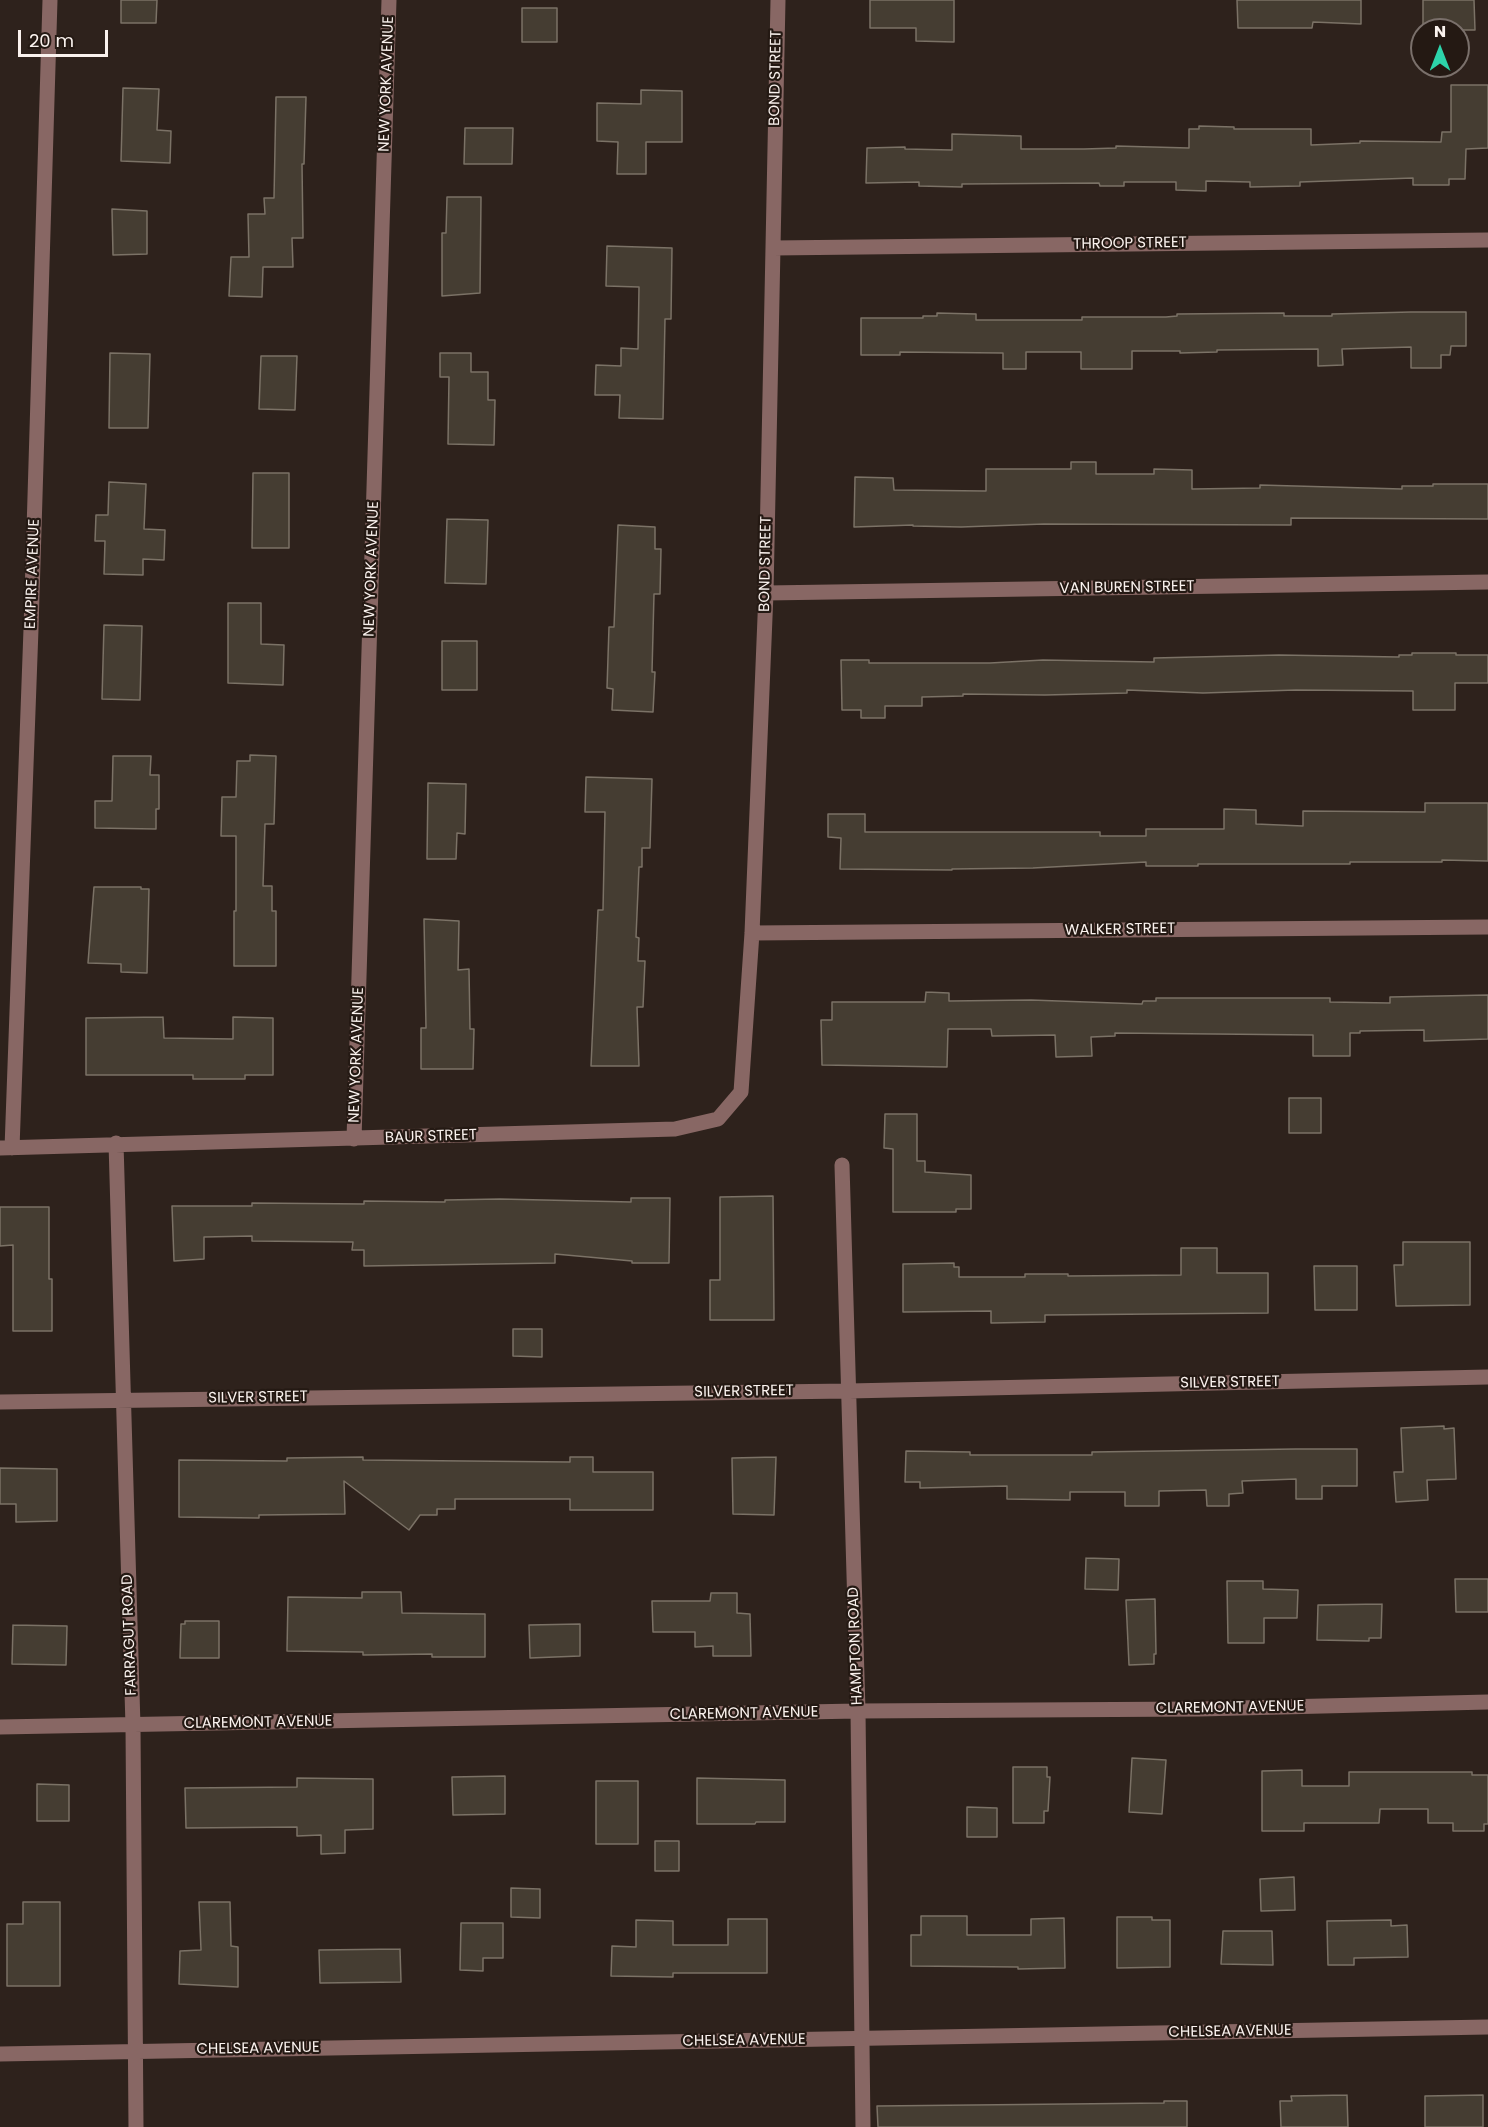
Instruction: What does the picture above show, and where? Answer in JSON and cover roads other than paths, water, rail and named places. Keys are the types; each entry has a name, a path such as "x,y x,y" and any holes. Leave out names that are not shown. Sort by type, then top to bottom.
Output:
{"street":[{"name":"EMPIRE AVENUE","path":"6,1148 31,629 50,0"},
{"name":"NEW YORK AVENUE","path":"354,1139 389,0"},
{"name":"BOND STREET","path":"718,1119 741,1092 752,933 766,593 778,0"},
{"name":"THROOP STREET","path":"773,248 1488,240"},
{"name":"VAN BUREN STREET","path":"766,593 1488,582"},
{"name":"WALKER STREET","path":"752,933 1488,927"},
{"name":"BAUR STREET","path":"6,1148 116,1143 354,1139 675,1129 718,1119"},
{"name":"FARRAGUT ROAD","path":"116,1143 133,1726 136,2127"},
{"name":"HAMPTON ROAD","path":"842,1165 858,1711 863,2127"},
{"name":"SILVER STREET","path":"0,1402 849,1390 1488,1377"},
{"name":"CLAREMONT AVENUE","path":"0,1727 858,1711 1199,1709 1488,1702"},
{"name":"CHELSEA AVENUE","path":"0,2054 1488,2028"}]}
